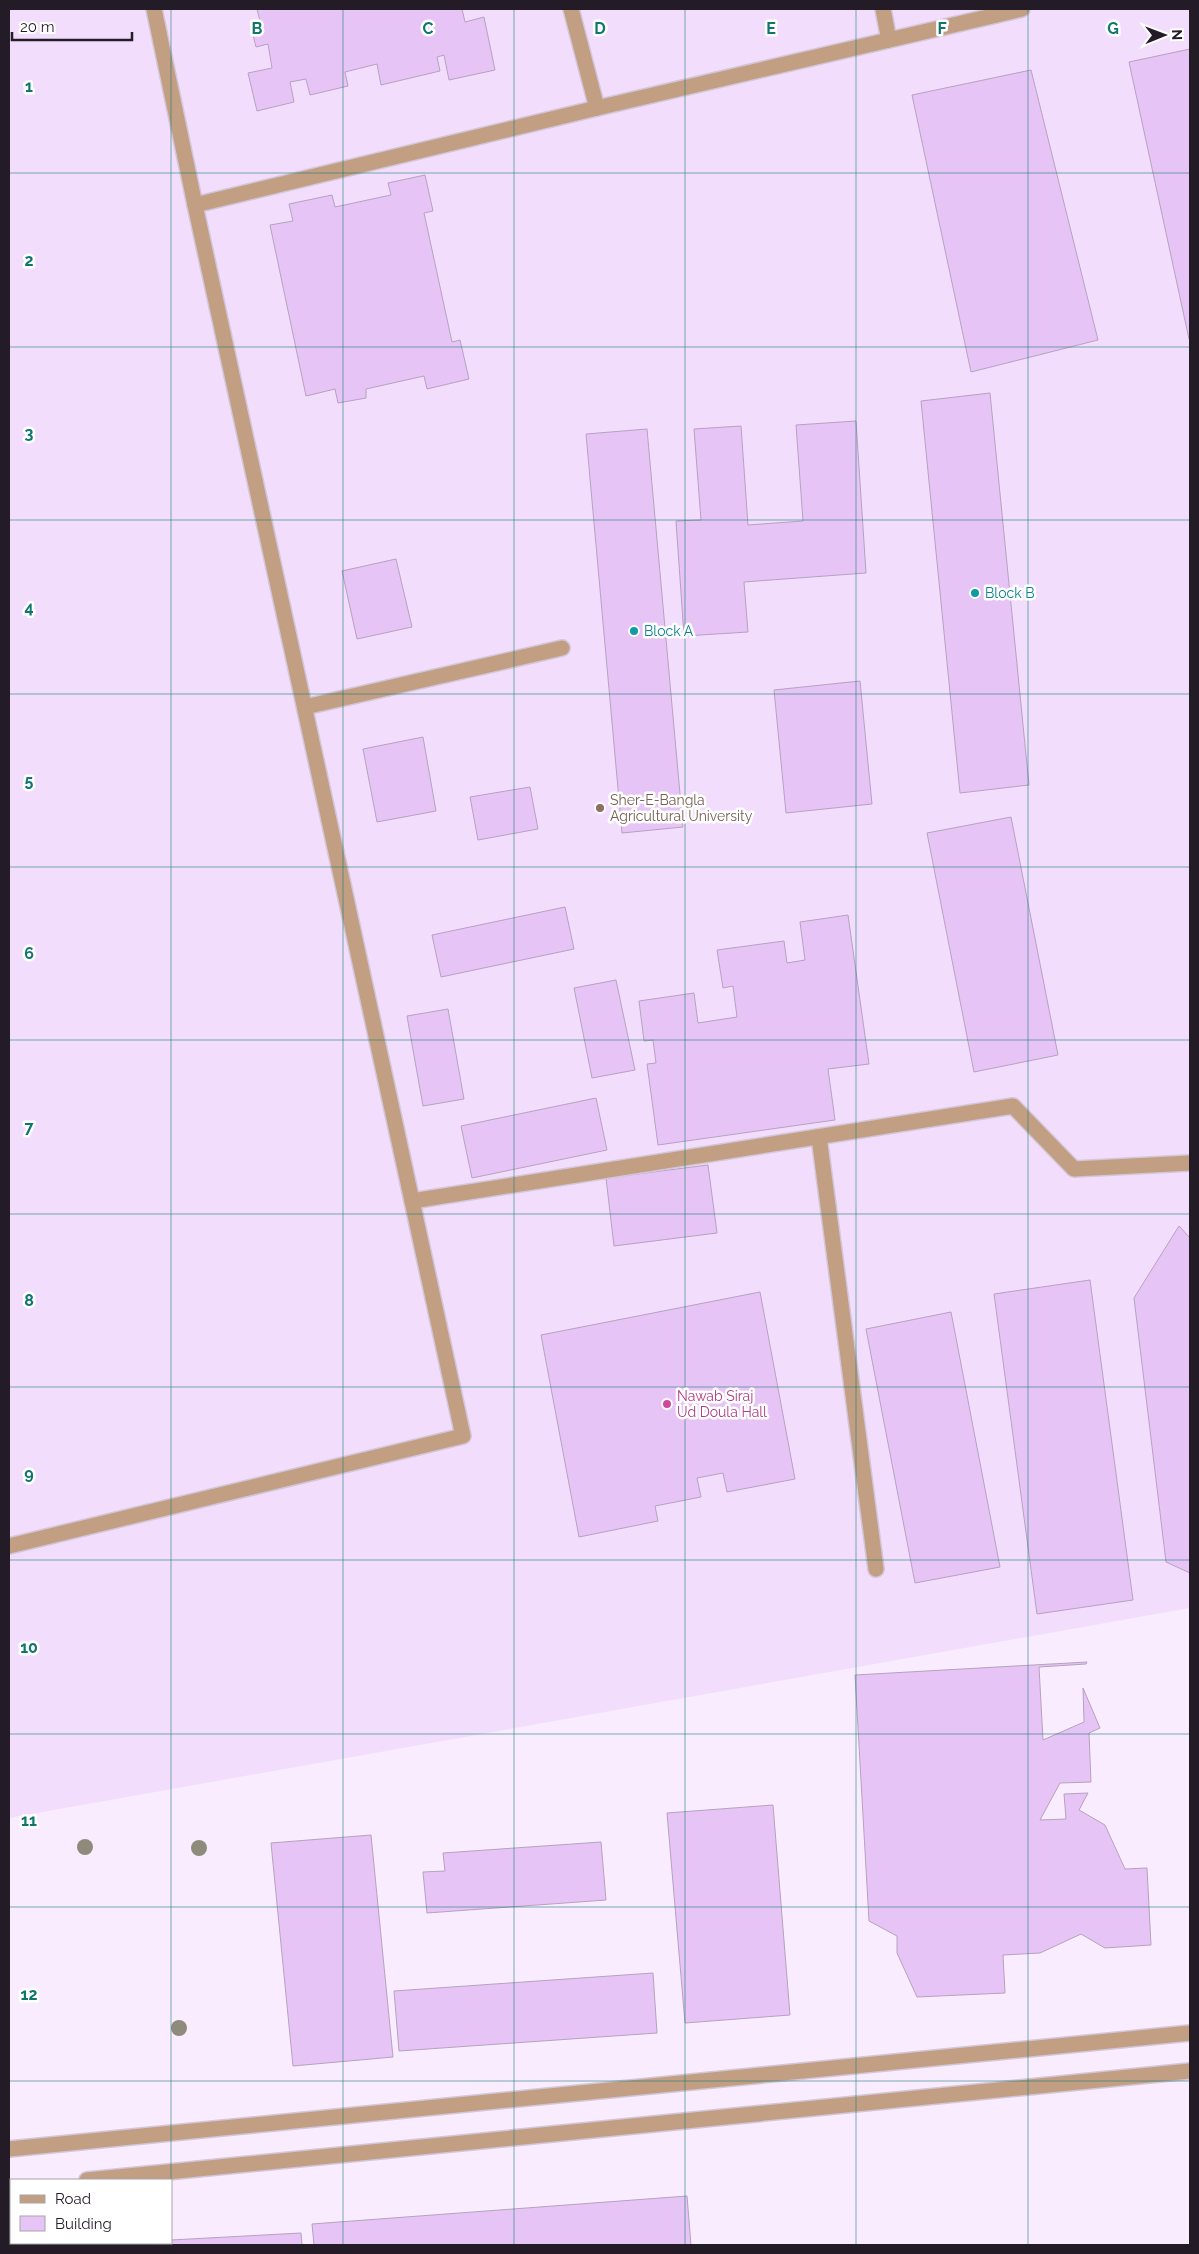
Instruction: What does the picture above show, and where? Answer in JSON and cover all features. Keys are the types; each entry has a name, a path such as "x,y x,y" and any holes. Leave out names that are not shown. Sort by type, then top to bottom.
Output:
{"street":[{"path":"9,1546 464,1436 195,205 154,9"},
{"path":"571,9 597,108"},
{"path":"883,9 889,40"},
{"path":"195,205 597,108 1022,9"},
{"path":"305,707 562,648"},
{"path":"412,1201 1014,1106 1074,1168 1190,1162"},
{"path":"819,1137 876,1569"},
{"path":"9,2149 1190,2033"},
{"path":"97,2179 1190,2071"}],"shaded area":[{"name":"Sher-E-Bangla Agricultural University","path":"9,9 1190,9 1190,1608 9,1818"}],"building":[{"path":"257,9 462,9 465,22 484,17 495,70 449,80 444,55 437,57 440,71 381,85 377,64 345,72 348,86 310,95 306,79 290,82 294,102 257,111 248,73 272,68 268,44 256,47 251,27 261,25"},
{"path":"1190,49 1190,338 1189,339 1129,62"},
{"path":"1031,70 1098,340 971,372 912,95"},
{"path":"425,175 433,211 424,213 452,342 460,340 469,379 427,389 424,376 366,389 366,398 338,403 335,389 306,396 270,225 293,221 289,204 332,195 335,207 391,195 388,183"},
{"name":"Block B","path":"990,393 1029,785 960,793 921,401"},
{"path":"856,421 866,573 744,582 748,632 684,636 676,521 701,520 694,429 741,426 748,525 803,521 796,425"},
{"name":"Block A","path":"647,429 683,827 622,833 586,434"},
{"path":"396,559 412,627 357,639 342,571"},
{"path":"860,681 872,804 786,813 774,690"},
{"path":"423,737 436,811 377,822 363,749"},
{"path":"530,787 538,829 478,840 470,797"},
{"path":"1011,817 1058,1055 974,1072 927,833"},
{"path":"565,907 574,949 441,977 432,935"},
{"path":"848,915 869,1064 828,1069 835,1120 658,1145 647,1064 656,1063 653,1040 644,1041 639,1001 694,993 698,1023 737,1017 733,986 723,988 717,950 784,941 787,963 805,960 800,922"},
{"path":"616,980 635,1070 592,1078 574,988"},
{"path":"448,1009 464,1099 423,1106 407,1016"},
{"path":"596,1098 607,1150 472,1178 461,1126"},
{"path":"708,1165 717,1233 614,1246 606,1178"},
{"path":"1179,1226 1190,1238 1190,1573 1166,1562 1134,1298"},
{"path":"1090,1280 1133,1600 1037,1614 994,1294"},
{"name":"Nawab Siraj Ud Doula Hall","path":"760,1292 795,1479 727,1492 723,1473 697,1478 701,1497 655,1506 658,1521 579,1537 541,1335"},
{"path":"951,1312 1000,1567 915,1583 866,1329"},
{"path":"1087,1662 1086,1664 1039,1667 1043,1740 1084,1722 1083,1688 1100,1728 1089,1733 1091,1782 1060,1783 1040,1820 1066,1819 1064,1794 1088,1793 1079,1810 1105,1825 1125,1869 1147,1868 1151,1945 1105,1948 1081,1934 1040,1953 1003,1955 1005,1993 917,1997 897,1953 897,1936 869,1921 855,1675"},
{"path":"773,1805 790,2015 685,2023 667,1813"},
{"path":"371,1835 393,2057 293,2066 271,1843"},
{"path":"601,1842 606,1900 427,1913 423,1872 445,1871 443,1853"},
{"path":"653,1973 657,2033 399,2051 394,1991"},
{"path":"687,2196 691,2245 314,2245 312,2224"},
{"path":"301,2233 302,2245 73,2245 172,2244 172,2240"}],"place":[{"name":"Block B","path":"975,593"},
{"name":"Block A","path":"634,631"},
{"name":"Sher-E-Bangla Agricultural University","path":"600,808"},
{"name":"Nawab Siraj Ud Doula Hall","path":"667,1404"}]}
